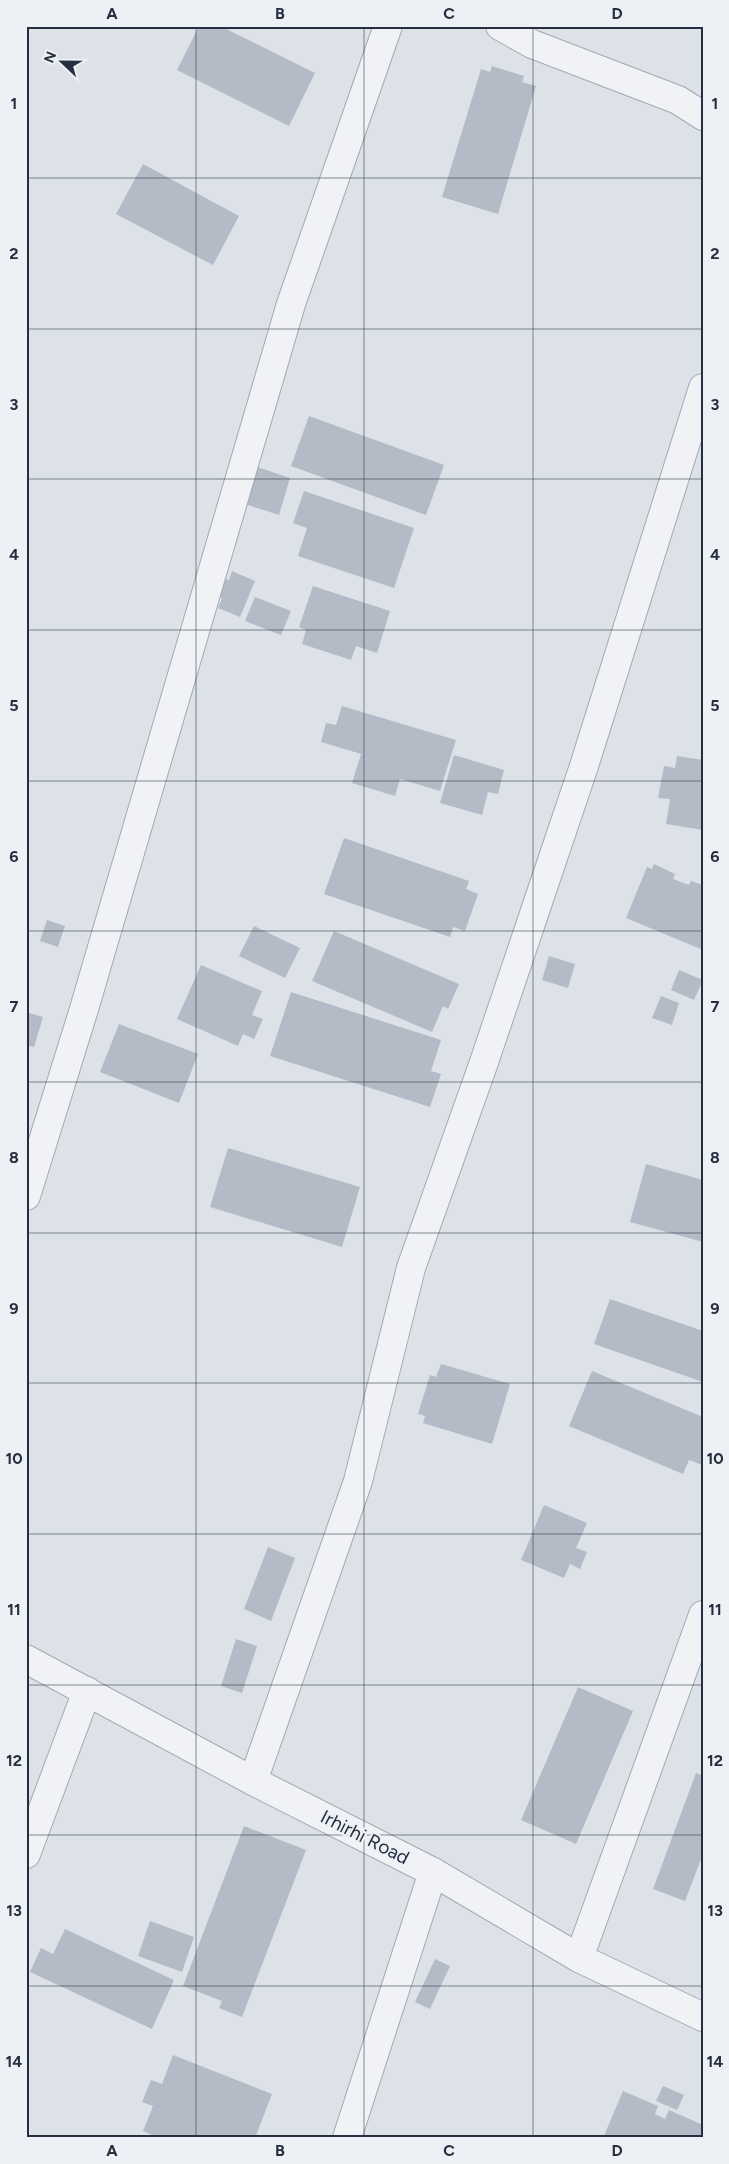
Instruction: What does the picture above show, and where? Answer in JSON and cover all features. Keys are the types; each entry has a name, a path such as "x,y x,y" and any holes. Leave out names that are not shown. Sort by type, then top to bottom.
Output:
{"street":[{"path":"26,1196 84,1010 290,304 388,26"},
{"path":"500,26 532,44 678,100 703,116"},
{"path":"253,1781 358,1482 411,1268 483,1066 584,766 703,388"},
{"path":"579,1958 703,1615"},
{"name":"Irhirhi Road","path":"26,1659 253,1781 433,1872 579,1958 703,2017"},
{"path":"26,1854 87,1691"},
{"path":"347,2138 433,1872"}],"building":[{"path":"199,26 220,26 315,73 289,126 177,70"},
{"path":"492,66 524,76 522,82 536,86 498,214 442,197 481,69 490,72"},
{"path":"143,164 239,216 213,265 116,214"},
{"path":"309,416 444,465 426,515 291,466"},
{"path":"257,467 290,478 279,515 245,504"},
{"path":"304,491 414,528 394,588 298,556 307,528 293,523"},
{"path":"232,571 255,581 240,617 218,608 222,598 212,594 219,576 229,580"},
{"path":"313,586 390,611 377,653 356,646 351,660 302,644 306,630 299,627"},
{"path":"255,597 291,611 281,635 245,621"},
{"path":"342,706 456,740 440,791 400,779 395,796 352,783 361,754 321,742 326,723 336,725"},
{"path":"454,755 504,770 498,794 488,792 482,815 440,803"},
{"path":"677,756 703,760 703,830 666,824 670,799 658,798 664,766 675,768"},
{"path":"344,838 469,881 466,889 478,894 465,931 453,927 450,937 324,894"},
{"path":"654,864 675,874 673,879 689,885 691,881 703,885 703,950 626,918 647,867 652,869"},
{"path":"47,920 65,926 58,947 40,941"},
{"path":"254,926 300,948 285,978 239,956"},
{"path":"334,931 459,984 448,1009 443,1006 432,1032 312,981"},
{"path":"549,956 575,964 568,988 542,980"},
{"path":"201,965 262,991 252,1015 263,1019 254,1039 243,1034 238,1046 177,1019"},
{"path":"679,970 703,980 694,1000 671,990"},
{"path":"291,992 441,1040 431,1071 441,1074 430,1107 270,1056"},
{"path":"661,996 679,1003 672,1025 652,1018"},
{"path":"26,1012 43,1017 34,1047 26,1045"},
{"path":"119,1024 198,1054 179,1103 100,1072"},
{"path":"228,1148 360,1187 342,1247 210,1207"},
{"path":"646,1164 703,1180 703,1242 630,1222"},
{"path":"610,1299 703,1331 703,1382 594,1344"},
{"path":"441,1364 510,1384 492,1444 423,1423 425,1416 418,1414 430,1375 436,1377"},
{"path":"592,1371 703,1417 702,1465 689,1460 683,1474 569,1426"},
{"path":"544,1505 587,1523 576,1548 587,1552 580,1569 570,1564 564,1578 521,1560"},
{"path":"268,1547 295,1558 271,1621 244,1609"},
{"path":"236,1639 257,1646 242,1693 221,1686"},
{"path":"578,1687 633,1711 576,1844 521,1820"},
{"path":"696,1773 703,1776 703,1854 685,1901 653,1889"},
{"path":"244,1826 306,1850 242,2017 219,2008 222,2001 183,1986"},
{"path":"150,1921 194,1937 182,1972 138,1956"},
{"path":"65,1929 174,1980 152,2029 30,1972 41,1948 53,1954"},
{"path":"435,1959 450,1966 430,2009 415,2002"},
{"path":"173,2055 272,2094 255,2138 159,2138 143,2131 153,2106 142,2102 151,2080 162,2084"},
{"path":"663,2086 684,2095 677,2110 656,2101"},
{"path":"623,2091 658,2106 655,2114 665,2119 669,2110 703,2125 703,2138 603,2138"}]}
